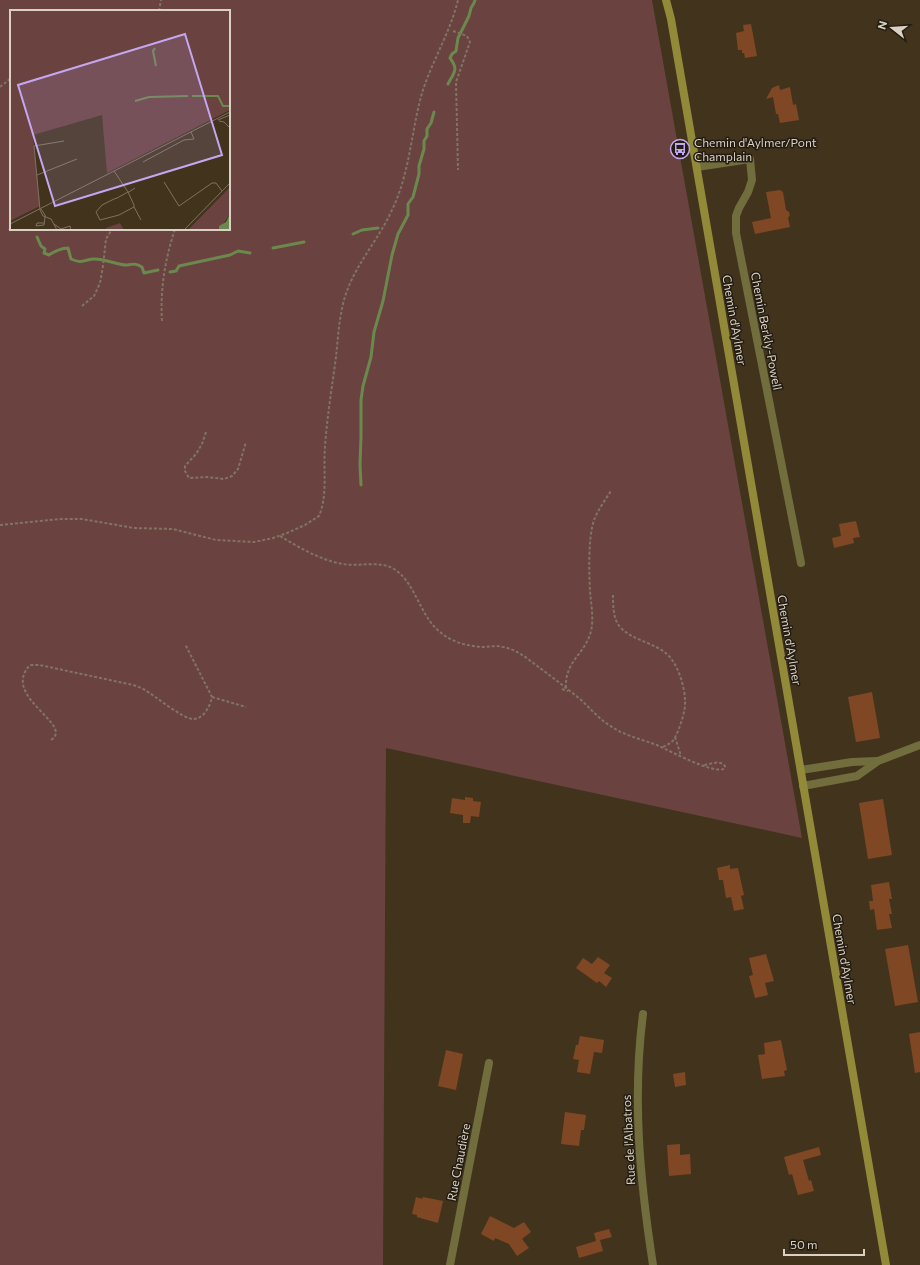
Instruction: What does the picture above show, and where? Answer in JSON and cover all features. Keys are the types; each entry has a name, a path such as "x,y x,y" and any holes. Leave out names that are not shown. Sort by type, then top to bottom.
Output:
{"main road":[{"name":"Chemin d'Aylmer","path":"666,0 671,18 697,167 886,1265"},
{"name":"Chemin d'Aylmer","path":"671,18 672,0"}],"street":[{"name":"Chemin Berkly-Powell","path":"697,167 750,159 752,180 748,192 736,216 736,233 801,563"},
{"path":"803,786 856,776 878,761 920,745"},
{"path":"801,770 852,762 878,761"},
{"name":"Rue de l'Albatros","path":"643,1014 638,1071 637,1106 645,1214 653,1265"},
{"name":"Rue Chaudière","path":"450,1265 489,1063"}],"path":[{"path":"159,10 161,0"},
{"path":"0,525 75,518 134,528 173,529 216,540 254,542 280,536 314,520 319,516 322,510 323,502 325,447 331,387 344,300 350,283 388,220 398,197 410,156 422,95 430,71 447,35 458,0"},
{"path":"453,31 468,36 470,42 456,82 458,170"},
{"path":"0,87 10,79"},
{"path":"82,306 94,296 100,283 106,239 111,230"},
{"path":"162,321 162,291 167,257 175,230"},
{"path":"206,432 202,444 196,454 185,466 185,471 189,478 216,477 224,479 232,476 238,469 246,442"},
{"path":"566,688 567,674 570,666 586,644 592,629 593,616 589,577 591,533 597,513 611,491"},
{"path":"280,536 315,556 335,562 351,565 382,565 393,569 407,583 427,617 440,632 452,640 482,647 502,646 513,650 532,662 566,688 610,726 703,765 720,770 724,769 725,766 723,763 718,762 703,765"},
{"path":"613,595 614,612 619,626 629,634 668,655 674,664 684,692 684,711 674,739 662,748"},
{"path":"185,644 212,697 246,707"},
{"path":"51,740 54,738 56,733 55,728 51,721 35,707 26,693 24,686 23,679 25,671 30,666 39,665 133,685 144,689 190,719 199,718 204,714 212,697"},
{"path":"562,689 569,691"},
{"path":"675,736 682,757"}],"shaded area":[{"path":"0,0 652,0 802,838 386,748 383,1265 0,1265"}],"building":[{"path":"751,24 757,56 745,58 742,50 738,50 736,33 744,31 743,25"},
{"path":"779,85 780,90 790,87 793,105 796,104 799,120 780,123 778,114 776,114 773,97 766,99 772,88"},
{"path":"780,190 783,192 786,210 790,215 788,218 790,227 755,234 752,222 771,218 766,192"},
{"path":"856,521 860,537 853,538 854,543 834,548 832,538 841,536 839,524"},
{"path":"872,692 880,738 856,742 848,697"},
{"path":"465,797 473,798 473,801 481,802 479,817 471,816 470,823 463,823 463,815 450,813 452,798 465,800"},
{"path":"883,799 892,855 868,859 859,803"},
{"path":"730,865 730,869 738,868 744,895 741,896 744,909 734,911 731,897 726,898 723,880 719,880 717,868"},
{"path":"889,882 892,899 889,899 892,914 889,914 892,928 877,930 874,909 870,910 869,901 873,901 871,885"},
{"path":"908,945 918,1002 895,1006 885,949"},
{"path":"766,954 774,981 765,983 768,995 755,998 749,976 753,975 749,958"},
{"path":"598,957 610,965 604,973 612,978 606,987 599,981 597,983 576,968 583,958 592,964"},
{"path":"920,1032 920,1072 915,1073 909,1034"},
{"path":"580,1036 604,1040 602,1053 594,1052 590,1074 577,1072 579,1060 573,1059 576,1045 578,1045"},
{"path":"781,1040 787,1070 784,1071 785,1076 762,1079 758,1055 765,1054 764,1043"},
{"path":"446,1050 463,1054 456,1090 438,1086"},
{"path":"685,1072 686,1085 675,1087 673,1074"},
{"path":"565,1112 586,1115 584,1130 581,1130 579,1146 561,1144"},
{"path":"680,1144 680,1155 690,1154 691,1174 669,1176 667,1145"},
{"path":"819,1147 821,1155 803,1160 809,1181 811,1180 814,1191 798,1195 792,1174 789,1175 784,1157"},
{"path":"416,1197 443,1201 438,1223 412,1214"},
{"path":"490,1216 514,1228 524,1222 531,1232 522,1239 529,1248 517,1256 509,1244 495,1238 494,1241 481,1234"},
{"path":"609,1229 612,1237 600,1240 603,1251 579,1258 576,1247 596,1241 594,1233"}],"waterway":[{"path":"448,84 455,71 453,62 450,58 456,51 458,38 475,0"},
{"path":"361,485 361,400 363,386 371,357 374,332 383,301 392,255 398,234 408,215 408,204 413,197 424,149 424,141 427,136 427,129 431,123 434,112"},
{"path":"353,234 362,230 378,228"},
{"path":"37,237 41,246 45,249 44,253 49,255 58,250 68,248 71,259 78,261 97,259 123,265 136,264 142,267 144,273 158,270"},
{"path":"273,248 304,242"},
{"path":"170,272 176,271 179,266 230,255 238,251 250,253"}],"place":[{"name":"Chemin d'Aylmer/Pont Champlain","path":"680,149"}]}
